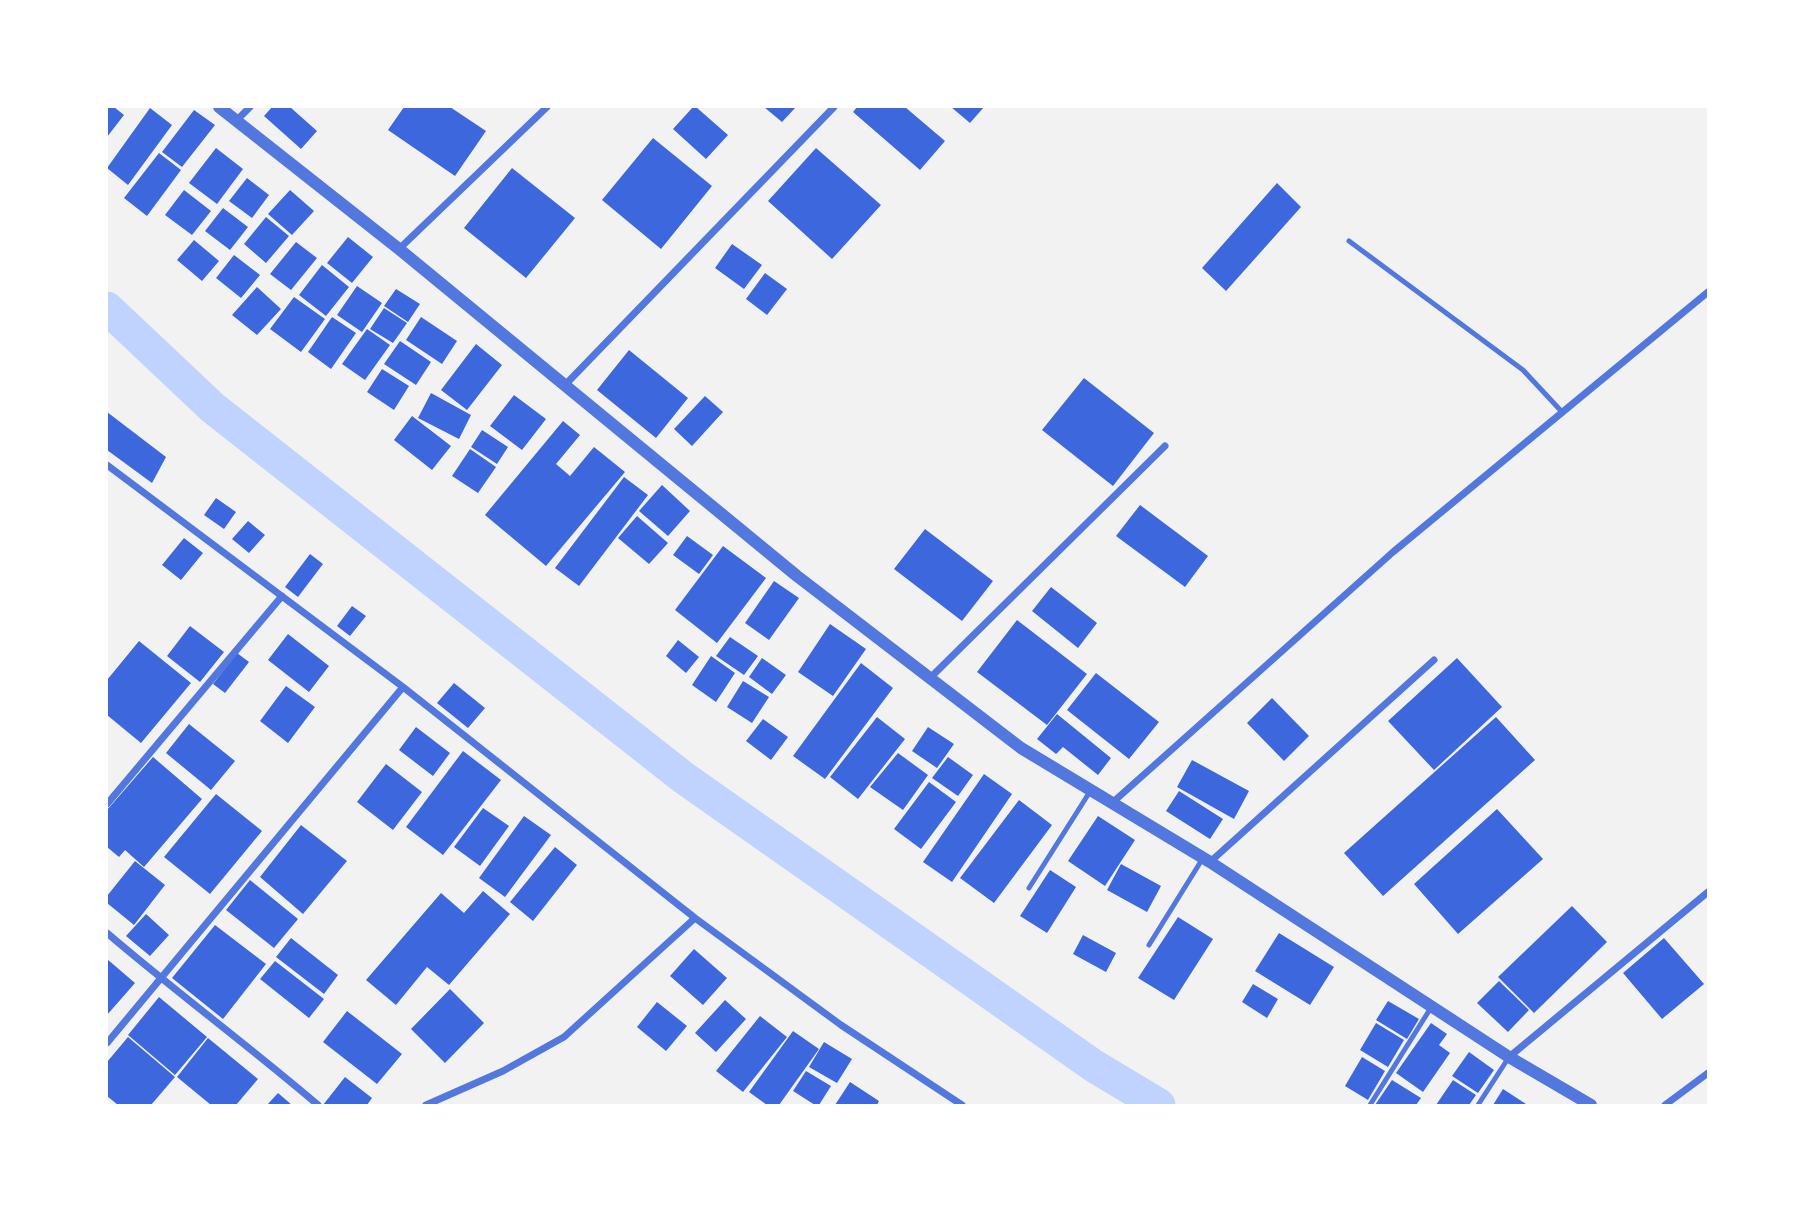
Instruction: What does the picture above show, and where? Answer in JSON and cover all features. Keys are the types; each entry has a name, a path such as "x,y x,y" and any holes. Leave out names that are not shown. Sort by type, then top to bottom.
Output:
{"street":[{"path":"219,107 398,249 796,576 1021,748 1207,860 1509,1056 1591,1105"},
{"path":"236,121 250,107"},
{"path":"398,249 547,107"},
{"path":"565,385 834,107"},
{"path":"1112,803 1393,552 1708,292"},
{"path":"930,678 1164,446"},
{"path":"107,464 403,687 695,918 841,1024 962,1105"},
{"path":"107,804 282,596"},
{"path":"1207,860 1434,660"},
{"path":"107,1044 403,687"},
{"path":"1509,1056 1708,892"},
{"path":"426,1105 503,1072 564,1037 695,918"},
{"path":"107,933 161,979 254,1050 318,1105"},
{"path":"1665,1105 1708,1073"}],"lane":[{"path":"1349,240 1523,370 1563,413"},
{"path":"1028,888 1091,790"},
{"path":"1149,945 1207,860"},
{"path":"1370,1105 1432,1006"},
{"path":"1478,1105 1509,1056"}],"building":[{"path":"107,107 114,107 124,115 107,137"},
{"path":"272,107 290,107 317,131 301,149 264,116"},
{"path":"404,107 450,107 486,131 455,176 388,130"},
{"path":"693,107 728,135 706,159 673,129"},
{"path":"764,107 796,107 782,122"},
{"path":"857,107 905,107 945,141 920,170 853,112"},
{"path":"951,107 984,107 970,123"},
{"path":"150,108 172,125 128,185 107,168"},
{"path":"194,110 215,125 182,167 162,152"},
{"path":"653,138 712,186 661,249 602,200"},
{"path":"216,148 243,169 217,204 189,183"},
{"path":"816,148 881,205 832,259 768,201"},
{"path":"159,153 181,170 147,216 124,198"},
{"path":"512,168 575,218 526,278 464,228"},
{"path":"247,178 269,195 252,218 229,201"},
{"path":"1277,183 1301,207 1226,291 1202,268"},
{"path":"184,190 211,211 192,235 165,215"},
{"path":"290,190 314,211 292,235 268,214"},
{"path":"223,208 248,227 230,250 205,231"},
{"path":"266,217 289,236 266,263 244,244"},
{"path":"348,237 373,257 352,283 327,263"},
{"path":"194,240 219,261 202,281 177,260"},
{"path":"296,242 317,258 291,290 270,274"},
{"path":"732,244 762,265 744,289 715,268"},
{"path":"234,255 260,275 241,298 216,278"},
{"path":"322,265 349,287 326,316 299,295"},
{"path":"765,273 787,289 767,315 746,299"},
{"path":"357,286 382,303 362,332 337,315"},
{"path":"257,287 281,309 257,335 232,315"},
{"path":"396,289 420,304 408,322 384,306"},
{"path":"294,297 325,319 301,352 270,329"},
{"path":"384,308 407,323 393,343 370,329"},
{"path":"332,317 356,333 331,369 308,352"},
{"path":"421,317 457,341 442,364 406,340"},
{"path":"367,329 390,345 365,380 342,364"},
{"path":"400,341 431,362 416,385 384,364"},
{"path":"476,344 502,365 467,410 441,390"},
{"path":"629,350 688,398 656,438 597,390"},
{"path":"382,369 409,386 394,410 367,392"},
{"path":"1084,378 1154,433 1113,486 1042,430"},
{"path":"431,393 471,415 459,439 418,418"},
{"path":"514,395 546,419 522,450 490,426"},
{"path":"705,396 723,412 692,446 674,429"},
{"path":"107,412 166,457 152,483 107,450"},
{"path":"412,416 451,446 432,470 394,440"},
{"path":"563,421 580,435 556,464 570,476 594,447 625,472 546,566 485,515"},
{"path":"482,430 508,447 497,464 471,447"},
{"path":"470,449 496,467 478,493 452,476"},
{"path":"624,477 648,495 579,586 555,568"},
{"path":"662,485 690,511 668,536 639,511"},
{"path":"216,498 236,512 224,529 204,515"},
{"path":"1140,505 1208,556 1185,587 1116,536"},
{"path":"637,516 668,543 649,564 618,538"},
{"path":"248,521 265,535 249,553 232,539"},
{"path":"925,529 993,581 962,621 894,569"},
{"path":"687,536 713,555 699,574 673,555"},
{"path":"184,538 203,553 181,580 162,565"},
{"path":"723,546 766,578 717,643 675,610"},
{"path":"310,554 323,564 298,597 285,587"},
{"path":"774,581 799,598 769,640 745,623"},
{"path":"1051,587 1097,623 1078,648 1032,611"},
{"path":"352,606 366,616 350,636 337,626"},
{"path":"1017,620 1087,674 1047,725 977,672"},
{"path":"830,624 866,649 833,696 798,672"},
{"path":"190,626 224,652 200,682 167,656"},
{"path":"288,634 329,666 309,692 268,660"},
{"path":"730,637 758,656 744,675 716,656"},
{"path":"678,640 699,657 686,673 666,656"},
{"path":"139,641 191,683 141,743 107,715 107,680"},
{"path":"237,653 249,662 225,693 213,684"},
{"path":"711,656 735,673 716,702 692,685"},
{"path":"762,658 786,675 772,694 749,677"},
{"path":"1457,658 1502,707 1434,770 1388,721"},
{"path":"861,663 893,688 825,779 793,756"},
{"path":"1096,673 1159,722 1129,759 1067,710"},
{"path":"743,681 769,697 752,723 727,707"},
{"path":"454,683 485,708 468,728 437,703"},
{"path":"286,686 315,707 288,743 260,721"},
{"path":"1272,698 1309,736 1284,761 1247,723"},
{"path":"1057,714 1111,758 1098,775 1063,747 1056,754 1037,739"},
{"path":"877,717 905,739 858,799 830,777"},
{"path":"1496,717 1535,760 1383,896 1344,853"},
{"path":"763,719 788,737 771,760 746,741"},
{"path":"189,724 235,761 211,790 166,753"},
{"path":"416,727 450,753 433,776 399,750"},
{"path":"928,727 954,744 937,768 912,751"},
{"path":"463,751 501,780 443,855 406,827"},
{"path":"898,753 928,775 903,810 870,787"},
{"path":"153,757 202,799 144,867 125,850 119,857 107,847 107,810"},
{"path":"948,757 973,775 958,796 932,778"},
{"path":"1192,760 1249,791 1234,819 1177,787"},
{"path":"386,764 422,792 393,830 357,802"},
{"path":"984,774 1012,794 952,882 923,862"},
{"path":"929,782 956,802 921,849 894,829"},
{"path":"1179,791 1223,819 1210,839 1166,811"},
{"path":"216,794 262,831 210,894 164,857"},
{"path":"1019,800 1052,825 994,903 960,878"},
{"path":"483,808 509,826 480,866 454,847"},
{"path":"1497,809 1543,859 1458,934 1414,884"},
{"path":"524,816 551,835 505,897 479,878"},
{"path":"1098,816 1135,840 1105,886 1068,861"},
{"path":"301,825 347,861 303,914 260,877"},
{"path":"555,847 577,865 533,921 510,902"},
{"path":"135,861 165,885 134,925 107,903 107,896"},
{"path":"1121,864 1161,886 1147,912 1107,890"},
{"path":"1050,870 1076,887 1047,933 1020,916"},
{"path":"250,880 298,919 274,948 226,910"},
{"path":"483,891 510,914 449,985 427,967 396,1005 366,980 441,893 464,913"},
{"path":"1572,906 1607,942 1534,1013 1498,977"},
{"path":"146,914 169,935 150,956 126,936"},
{"path":"1178,917 1213,939 1174,1000 1138,978"},
{"path":"215,925 266,964 223,1019 172,978"},
{"path":"1279,933 1334,967 1310,1005 1255,971"},
{"path":"1083,935 1116,953 1106,972 1073,954"},
{"path":"291,938 338,975 324,994 276,957"},
{"path":"1664,938 1704,984 1662,1019 1623,973"},
{"path":"694,949 727,978 703,1005 670,976"},
{"path":"107,959 135,983 107,1015"},
{"path":"275,961 324,999 309,1018 260,979"},
{"path":"1499,981 1529,1010 1508,1032 1477,1003"},
{"path":"1253,984 1278,999 1267,1018 1242,1002"},
{"path":"450,989 484,1023 445,1063 411,1029"},
{"path":"159,997 207,1037 175,1075 128,1035"},
{"path":"725,1000 746,1019 716,1052 695,1033"},
{"path":"1388,1001 1419,1019 1407,1039 1376,1020"},
{"path":"657,1002 687,1026 666,1051 637,1027"},
{"path":"347,1011 402,1054 377,1084 323,1042"},
{"path":"760,1016 787,1037 743,1092 716,1071"},
{"path":"1376,1023 1404,1040 1388,1067 1360,1050"},
{"path":"1431,1023 1447,1034 1439,1045 1450,1053 1423,1092 1396,1073"},
{"path":"793,1031 819,1049 779,1105 767,1105 749,1092"},
{"path":"128,1037 175,1077 151,1105 118,1105 107,1096 107,1062"},
{"path":"208,1038 258,1079 236,1105 211,1105 177,1077"},
{"path":"824,1042 852,1059 837,1083 809,1067"},
{"path":"1469,1052 1494,1070 1478,1093 1452,1076"},
{"path":"1362,1057 1385,1071 1368,1100 1345,1086"},
{"path":"806,1071 831,1086 819,1105 793,1091"},
{"path":"345,1077 372,1098 367,1105 323,1105"},
{"path":"1392,1080 1421,1098 1416,1105 1375,1105"},
{"path":"1453,1080 1476,1095 1469,1105 1436,1105"},
{"path":"850,1082 879,1101 877,1105 835,1105"},
{"path":"1503,1089 1526,1104 1493,1105"},
{"path":"278,1093 292,1105 267,1105"}],"waterway":[{"path":"107,308 213,408 684,778 1094,1066 1159,1105"}]}
